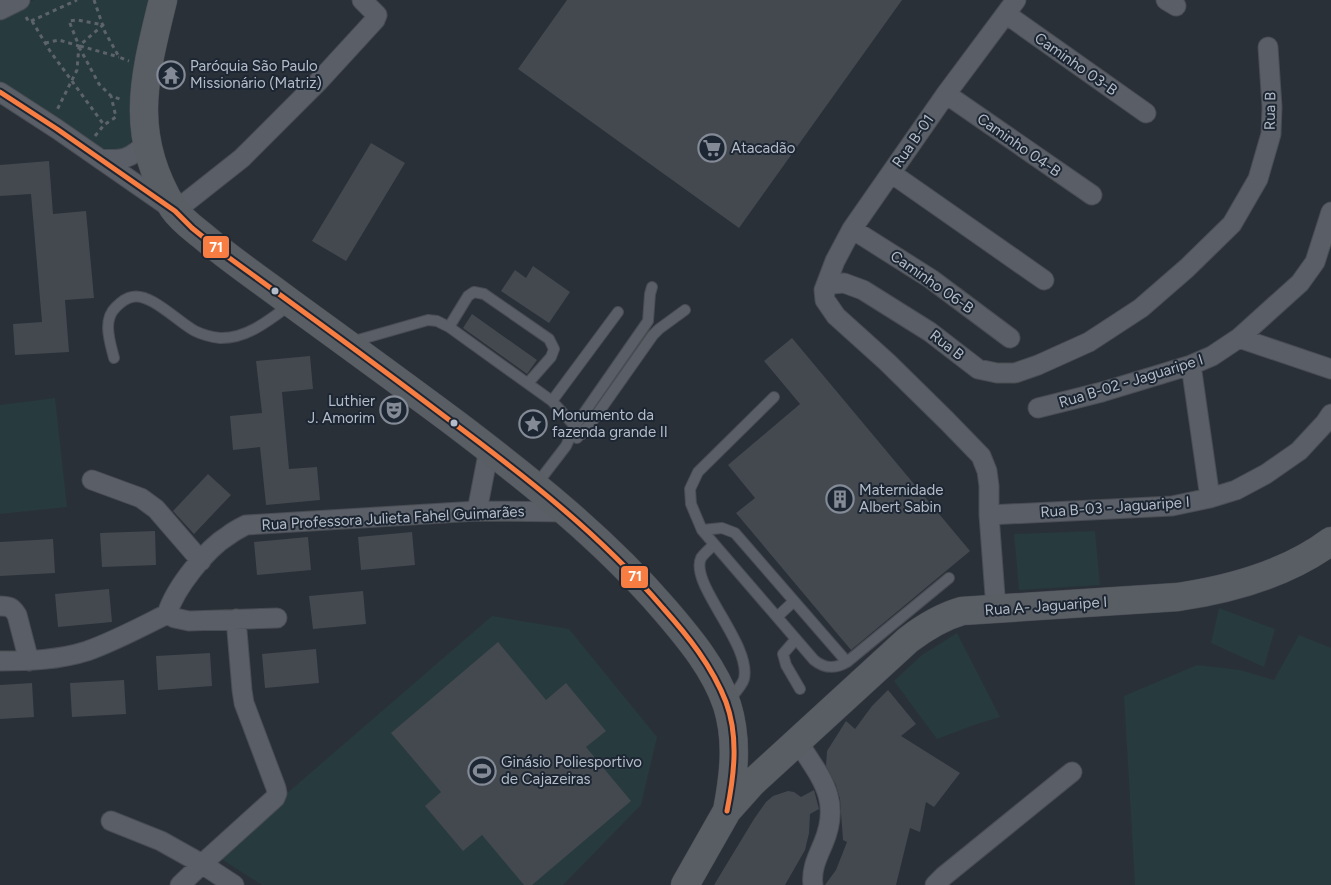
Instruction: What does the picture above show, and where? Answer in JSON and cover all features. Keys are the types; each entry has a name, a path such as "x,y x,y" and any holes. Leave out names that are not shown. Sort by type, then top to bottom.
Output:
{"main road":[{"path":"163,0 145,84 144,124 147,142 157,175 175,211 211,243 292,304 347,344 421,392 497,451 568,512 629,569 684,631 709,669 726,704 733,732 735,760 733,784 727,811 685,885"},
{"name":"Rua A- Jaguaripe I","path":"727,811 752,783 908,640 927,625 944,616 962,612 1178,597 1211,592 1241,585 1269,575 1297,562 1331,541"}],"street":[{"path":"99,151 175,211 242,158 319,81 375,20 377,15 362,0"},
{"name":"Rua B-01","path":"824,290 834,261 852,229 946,94 1011,7"},
{"name":"Caminho 03-B","path":"1011,7 1146,113"},
{"path":"0,10 23,8"},
{"name":"Rua B","path":"824,290 832,284 844,283 863,290 930,332 978,369 1015,373 1038,365 1089,342 1141,308 1187,268 1232,224 1258,179 1270,134 1272,107 1268,47"},
{"path":"0,92 118,161 138,152 147,142"},
{"name":"Caminho 04-B","path":"946,94 1092,195"},
{"path":"891,173 1044,280"},
{"name":"Rua B-02 - Jaguaripe I","path":"1038,408 1102,392 1191,365 1212,356 1239,338 1300,283 1323,265 1331,212"},
{"name":"Caminho 06-B","path":"852,229 931,279 1010,338"},
{"path":"824,290 825,300 836,316 900,375 981,456 987,471 989,486 989,515 996,609"},
{"path":"1239,338 1331,369"},
{"path":"1191,365 1210,498"},
{"name":"Rua B-03 - Jaguaripe I","path":"989,515 1172,506 1210,498 1236,490 1266,474 1298,451 1325,423 1331,414"},
{"path":"477,511 497,451"},
{"path":"92,480 141,498 156,509 201,561"},
{"name":"Rua Professora Julieta Fahel Guimarães","path":"167,614 174,598 189,574 228,535 246,525 477,511 568,512"},
{"path":"0,606 10,606 13,608 29,661"},
{"path":"0,661 47,660 86,651 122,637 167,614 175,618 189,620 277,618"},
{"path":"180,885 275,798 277,793 244,703 236,619"},
{"path":"798,742 829,794 832,811 828,833 815,862 812,877 813,885"},
{"path":"935,885 1072,772"},
{"path":"111,821 161,841 234,885"}],"lane":[{"path":"536,486 566,446 575,426 648,321 652,288"},
{"path":"449,327 468,296 474,292 484,294 549,339 554,349 551,357 528,383"},
{"path":"114,358 108,332 109,320 113,309 122,301 132,296 143,297 153,302 193,330 209,337 222,338 237,336 253,330 292,304"},
{"path":"566,446 582,434 659,328 684,310"},
{"path":"552,401 618,312"},
{"path":"347,344 428,320 436,321 449,327 552,401 582,434"},
{"path":"774,397 698,472 690,489 691,504 702,530 820,665 833,668 847,662 949,578"},
{"path":"702,530 722,528 734,533 847,662"},
{"path":"714,544 701,558 699,568 704,584 740,651 744,666 744,680 726,704"},
{"path":"777,617 794,601"},
{"path":"796,639 783,654 786,665 800,689"}],"path":[{"path":"32,21 78,0"},
{"path":"94,0 103,25 119,56"},
{"path":"23,8 29,22 32,21 71,80 104,125"},
{"path":"103,25 78,20 69,21 79,46 99,84 111,96 126,101 126,98"},
{"path":"61,116 55,113 77,70 79,46 103,25"},
{"path":"46,43 59,40 119,56 131,62 132,56"},
{"path":"99,151 92,138 104,125 116,117 111,96"}],"green space":[{"path":"34,0 151,0 132,140 124,149 114,152 101,148 67,124 0,84 0,16"},
{"path":"55,398 67,507 0,514 0,405"},
{"path":"1095,531 1100,585 1019,590 1014,534"},
{"path":"1219,608 1275,629 1264,667 1211,643"},
{"name":"Ginásio Poliesportivo de Cajazeiras","path":"492,616 569,629 657,737 641,805 563,885 262,885 217,856 249,826"},
{"path":"957,633 1000,717 937,739 894,681 922,655"},
{"path":"1299,635 1331,648 1331,885 1135,885 1124,696 1197,665 1240,670 1274,680"}],"building":[{"name":"Atacadão","path":"567,0 902,0 739,228 518,69"},
{"path":"371,143 405,163 346,261 312,241"},
{"path":"49,161 53,214 86,211 94,298 65,300 69,352 15,355 13,324 42,322 31,194 0,196 0,165"},
{"path":"533,266 570,292 549,323 501,291 515,270 526,278"},
{"path":"472,314 537,360 527,374 463,328"},
{"name":"Maternidade Albert Sabin","path":"792,338 970,551 851,650 736,513 755,498 728,465 800,404 764,361"},
{"path":"310,356 313,389 282,392 289,469 317,467 320,500 266,505 260,447 233,450 230,416 262,413 256,361"},
{"path":"208,474 231,495 194,534 173,511"},
{"path":"155,531 156,565 102,567 100,533"},
{"path":"412,532 415,565 361,570 358,537"},
{"path":"308,537 311,570 257,575 254,542"},
{"path":"53,539 55,573 0,576 0,542"},
{"path":"109,589 112,622 58,627 55,594"},
{"path":"363,591 366,624 313,629 309,596"},
{"path":"498,642 546,700 566,683 606,731 586,747 631,801 532,885 524,885 482,835 463,851 425,806 441,792 391,733"},
{"path":"316,649 319,683 265,688 262,654"},
{"path":"210,653 212,686 158,690 156,656"},
{"path":"124,680 126,714 72,717 70,683"},
{"path":"32,683 34,717 0,719 0,685"},
{"path":"888,690 916,724 901,736 960,773 934,807 926,802 920,832 910,828 896,885 825,885 836,870 847,842 843,840 840,799 836,785 826,766 827,751 846,721 855,729 872,706"},
{"path":"814,790 819,809 810,814 809,833 805,850 785,885 714,885 766,802 773,796 788,791 794,792 801,797"}],"transit line":[{"name":"71","path":"0,92 175,211 192,228 228,257 531,482 613,555 681,629 699,652 714,676 726,702 733,729 734,743 732,784 727,811"}],"place":[{"name":"Paróquia São Paulo Missionário (Matriz)","path":"171,75"},
{"name":"Atacadão","path":"712,148"},
{"name":"Luthier J. Amorim","path":"394,410"},
{"name":"Monumento da fazenda grande II","path":"533,424"},
{"name":"Maternidade Albert Sabin","path":"840,499"},
{"name":"Ginásio Poliesportivo de Cajazeiras","path":"482,771"}]}
